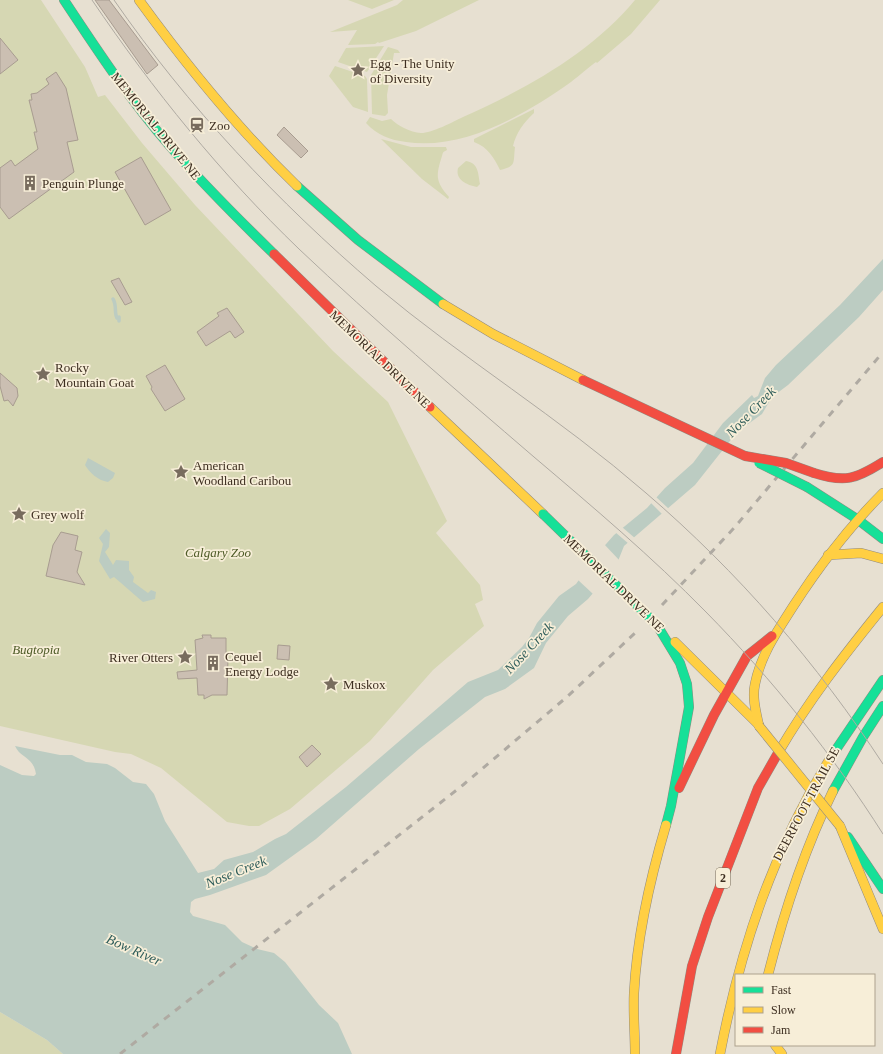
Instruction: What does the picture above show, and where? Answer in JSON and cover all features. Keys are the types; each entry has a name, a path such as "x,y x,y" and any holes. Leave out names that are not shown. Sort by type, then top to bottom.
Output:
{"main road":[{"name":"MEMORIAL DRIVE NE","path":"64,0 111,71 168,144 214,195 395,374 543,514 760,726 840,826"},
{"path":"139,0 200,80 247,134 300,189 374,254 445,306 517,348 807,487 857,519 883,539"},
{"path":"745,456 786,463 833,480 849,480 861,476 883,462"},
{"path":"760,726 753,702 754,685 759,669 776,633 828,555 857,519 883,493"},
{"path":"828,555 855,552 866,553 883,559"},
{"name":"2","path":"676,1054 692,966 708,917 758,788 801,714 827,677 883,608"},
{"path":"635,1054 634,993 639,949 653,868 671,806 689,707 689,692 683,667 673,648 657,625"},
{"path":"671,806 700,743 726,692 747,656 776,633"},
{"name":"DEERFOOT TRAIL SE","path":"736,974 768,876 800,809 841,738 883,680"},
{"path":"768,974 788,900 811,840 836,783 883,706"},
{"path":"840,826 862,856 883,889"},
{"path":"840,826 883,928"},
{"name":"DEERFOOT TRAIL SE","path":"720,1054 735,977"},
{"path":"776,1046 782,1054"}],"green space":[{"name":"Calgary Zoo","path":"0,0 41,0 85,67 98,97 105,95 142,143 195,205 333,351 388,402 447,521 436,533 480,585 483,600 475,604 484,626 433,670 370,741 290,809 259,826 249,826 227,822 161,768 131,754 115,752 0,726"},
{"path":"348,0 394,0 372,9"},
{"path":"403,0 479,0 416,31 375,44 348,45 357,30 330,32 397,5"},
{"path":"635,0 660,0 631,34 597,63 596,62 571,82 534,106 493,127 450,141 428,143 395,140 379,134 366,123 370,117 382,121 391,119 404,128 421,133 426,133 448,124 534,82 556,68 598,37 618,19"},
{"path":"384,46 367,72 338,62 346,48"},
{"path":"388,47 398,50 400,53 394,53 387,95 388,113 385,116 372,114 371,75"},
{"path":"335,66 365,76 367,79 368,112 353,107 329,76"},
{"path":"534,109 534,113 521,128 514,141 514,160 512,165 500,170 490,153 474,142 474,139"},
{"path":"381,139 411,147 446,147 447,150 443,153 440,163 438,178 441,187 449,197 448,199 422,179"},
{"path":"466,161 470,162 476,167 480,184 477,187 469,185 458,176 458,168"},
{"path":"0,1012 47,1040 63,1054 0,1054"}],"water":[{"path":"883,259 883,290 859,317 788,385 772,397 762,414 737,432 695,485 624,546 616,566 588,599 568,616 546,643 534,668 505,689 485,697 419,749 316,839 266,875 195,899 191,902 190,912 193,916 225,925 242,942 257,949 274,953 285,962 319,1005 338,1023 352,1054 63,1054 47,1040 0,1012 0,765 22,775 34,776 36,774 30,761 20,753 15,746 60,755 72,755 86,762 107,764 115,768 133,782 146,784 154,794 165,821 198,873 214,869 224,860 253,852 286,834 346,787 468,682 498,670 522,647 537,623 559,596 576,584 599,552 614,535 647,508 665,488 693,463 723,423 752,395 754,398 758,396 765,378 776,365 840,305"},
{"path":"88,458 115,473 113,478 108,482 100,480 94,476 85,465"},
{"path":"106,529 110,533 109,547 105,552 113,565 116,560 129,561 129,570 134,577 133,582 148,593 151,590 156,592 155,599 143,602 114,577 110,579 99,561 103,544 99,538"}],"pier":[{"path":"655,496 669,509 663,515 650,502"},
{"path":"622,527 636,539 629,544 615,532"},
{"path":"604,544 620,561 612,576 593,594 577,579"}],"building":[{"path":"95,0 109,0 158,65 147,74"},
{"path":"0,38 18,60 0,74"},
{"path":"56,72 66,88 78,140 67,142 74,172 9,219 0,207 0,168 11,160 15,166 38,149 34,132 37,132 29,100 32,100 31,94 37,93 49,84 46,79"},
{"path":"284,127 308,151 301,158 277,135"},
{"path":"141,157 171,210 145,225 115,172"},
{"path":"119,278 132,302 125,305 111,281"},
{"path":"227,308 244,332 235,338 230,331 206,346 197,332 219,316 217,313"},
{"path":"165,365 185,399 165,411 151,389 152,387 146,376"},
{"path":"0,373 17,388 18,396 13,406 8,400 4,401 0,386"},
{"path":"61,532 78,536 75,550 82,552 77,572 85,585 46,576 53,545"},
{"name":"Cequel Energy Lodge","path":"202,635 211,635 211,638 226,638 226,657 228,657 227,695 212,695 204,699 204,695 198,695 197,678 178,679 177,672 197,670 195,640 203,638"},
{"path":"278,645 290,646 289,660 277,659"},
{"path":"312,745 321,754 307,767 299,757"}],"waterway":[{"path":"113,299 116,316 117,318 119,317 119,321"}],"tram line":[{"path":"92,0 139,66 189,130 242,191 299,249 386,329 643,552 686,592 731,638 800,718 844,775 883,834"},
{"path":"114,0 142,40 172,78 236,152 304,221 376,286 409,313 580,439 646,493 713,554 774,620 803,655 831,690 883,764"}],"railway":[{"path":"662,605 734,528 883,352"},
{"path":"120,1054 463,785 568,696 635,633"}],"traffic: fast":[{"path":"64,0 114,74 155,128 207,187 274,254"},
{"path":"297,186 358,240 443,304"},
{"path":"759,463 807,487"},
{"path":"807,487 857,519 883,539"},
{"path":"543,514 657,625"},
{"path":"657,625 680,663 687,684 689,707 671,806 666,825"},
{"path":"833,754 883,680"},
{"path":"833,791 863,737 883,706"},
{"path":"848,837 883,889"}],"traffic: slow":[{"path":"139,0 176,49 234,120 297,186"},
{"path":"443,304 493,334 583,380"},
{"path":"430,407 543,514"},
{"path":"759,726 754,689 761,663 766,652 782,624 814,575 858,519 883,493"},
{"path":"828,555 861,553 883,559"},
{"path":"778,753 828,678 883,607"},
{"path":"675,642 759,725"},
{"path":"759,726 840,826"},
{"path":"738,974 762,898 777,861 793,825 833,754"},
{"path":"768,974 781,928 804,859 833,791"},
{"path":"635,1054 634,1001 638,950 645,908 666,825"},
{"path":"840,826 883,929"},
{"path":"720,1054 735,987"},
{"path":"776,1046 782,1054"}],"traffic: jam":[{"path":"274,254 430,407"},
{"path":"583,380 745,456"},
{"path":"745,456 786,463 814,473"},
{"path":"814,473 834,478 850,478 857,476 883,462"},
{"path":"679,788 714,715 747,656 772,636"},
{"path":"676,1054 692,966 708,917 758,788 778,753"}],"place":[{"name":"Egg - The Unity of Diversity","path":"358,70"},
{"name":"Zoo","path":"197,125"},
{"name":"Penguin Plunge","path":"30,183"},
{"name":"Rocky Mountain Goat","path":"43,374"},
{"name":"American Woodland Caribou","path":"181,472"},
{"name":"Grey wolf","path":"19,514"},
{"name":"River Otters","path":"185,657"},
{"name":"Cequel Energy Lodge","path":"213,663"},
{"name":"Muskox","path":"331,684"}],"water label":[{"name":"Nose Creek","path":"751,412"},
{"name":"Nose Creek","path":"529,648"},
{"name":"Nose Creek","path":"236,872"},
{"name":"Bow River","path":"134,950"}],"park label":[{"name":"Bugtopia","path":"36,649"}]}
